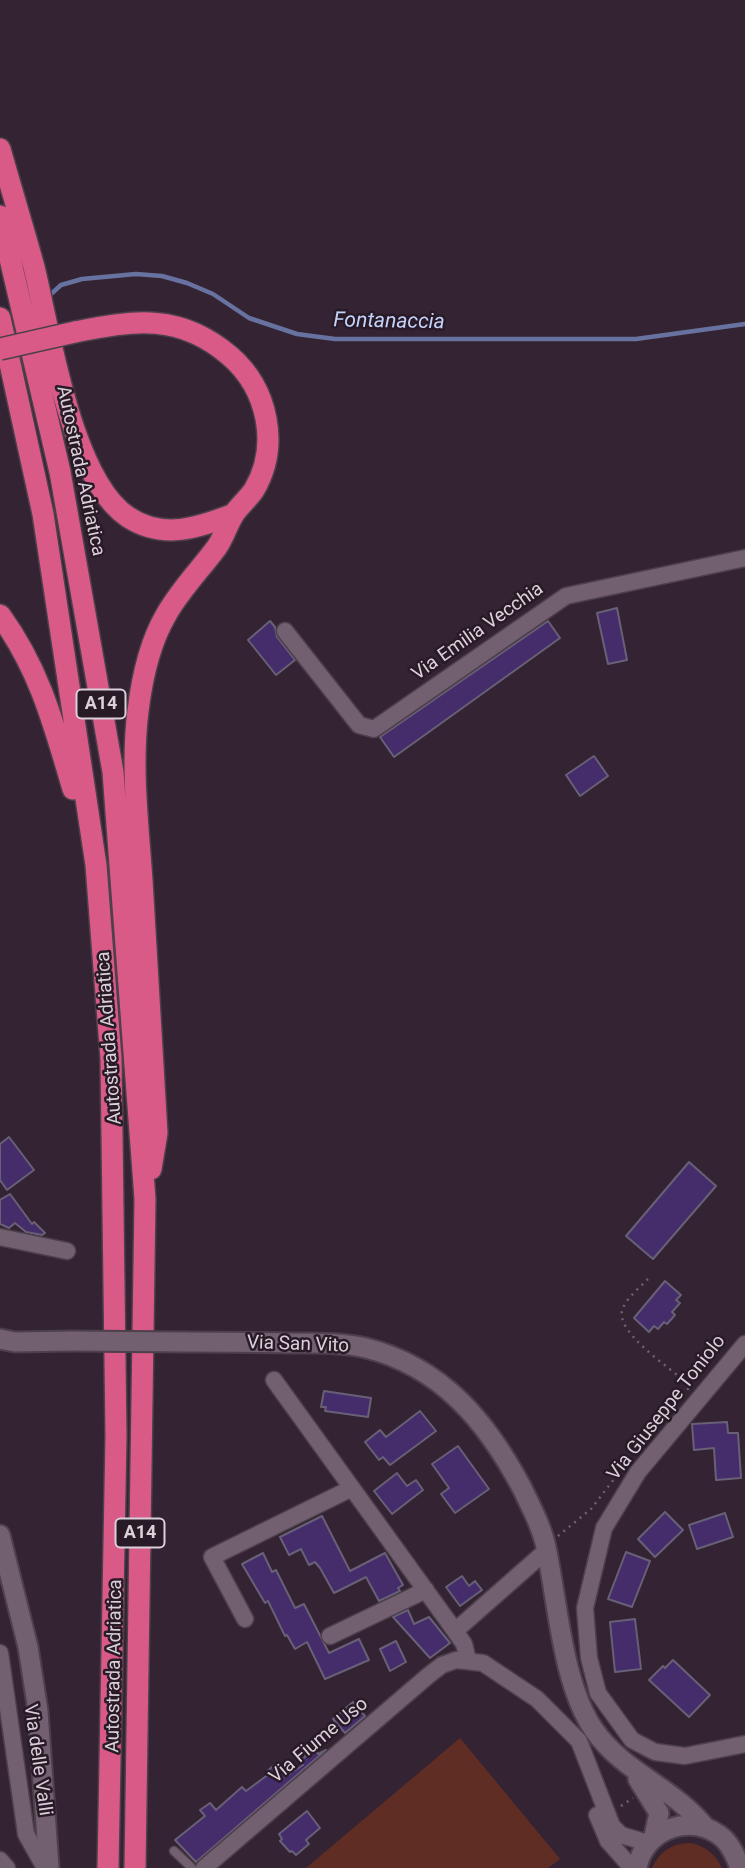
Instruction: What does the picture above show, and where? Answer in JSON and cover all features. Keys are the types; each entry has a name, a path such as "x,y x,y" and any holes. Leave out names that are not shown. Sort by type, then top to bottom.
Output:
{"highway":[{"path":"0,149 33,264 74,428 99,487 126,516 161,530 199,527 234,514"},
{"name":"Autostrada Adriatica","path":"0,216 60,472 113,772 145,1199 135,1868"},
{"name":"Autostrada Adriatica","path":"0,318 43,514 96,865 111,1059 116,1436 108,1868"},
{"path":"0,349 137,321 176,326 211,341 246,372 267,417 267,454 261,476 253,491 234,514 219,544 181,591 160,626 146,666 138,709 135,774 157,1133 145,1199"},
{"path":"0,615 30,661 43,688 96,865"}],"street":[{"name":"Via Emilia Vecchia","path":"285,631 359,726 374,729 566,596 745,558"},
{"path":"0,1237 67,1251"},
{"name":"Via San Vito","path":"5,1345 71,1341 336,1343 365,1348 400,1360 445,1388 469,1408 491,1435 533,1510 546,1547 570,1673 579,1699 593,1729 631,1769 659,1812 651,1839"},
{"name":"Via Giuseppe Toniolo","path":"745,1343 638,1472 604,1528 584,1608 589,1658 598,1693 632,1740 655,1752 685,1756 745,1744"},
{"path":"274,1381 455,1631 464,1644 468,1660 483,1663 537,1699 579,1741 612,1826 621,1835 651,1839"},
{"path":"245,1619 212,1557 352,1488"},
{"path":"0,1535 28,1647 38,1710 47,1868"},
{"path":"455,1631 546,1547"},
{"path":"330,1636 426,1590"},
{"name":"Via delle Valli","path":"0,1653 26,1834 47,1868"},
{"name":"Via Fiume Uso","path":"204,1868 429,1675 442,1665 456,1660 468,1660"},
{"path":"563,1725 608,1841 635,1868 651,1839 670,1827 687,1824 705,1827"},
{"name":"Via San Vito","path":"631,1769 694,1813 705,1827 726,1841 739,1860"},
{"path":"0,1860 7,1868"}],"lane":[{"path":"174,1851 192,1868"}],"path":[{"path":"648,1279 623,1307 620,1318 625,1329 642,1346 688,1384 688,1392"},
{"path":"546,1547 591,1509 627,1462"},
{"path":"620,1807 636,1796"}],"shaded area":[{"path":"460,1738 560,1859 548,1868 306,1868"},
{"path":"690,1843 709,1851 722,1868 652,1868 667,1849"}],"building":[{"path":"617,608 627,660 608,664 597,613"},
{"path":"270,621 275,627 277,637 295,660 276,675 248,640"},
{"path":"548,621 560,638 394,757 380,737"},
{"path":"594,756 608,776 580,796 566,775"},
{"path":"9,1137 34,1170 7,1190 0,1180 0,1144"},
{"path":"689,1162 716,1186 653,1259 626,1236"},
{"path":"10,1194 32,1224 34,1222 45,1233 42,1235 26,1232 15,1223 9,1228 0,1224 0,1200"},
{"path":"665,1281 681,1295 676,1300 680,1303 667,1324 664,1322 658,1329 654,1326 649,1332 634,1318"},
{"path":"324,1391 371,1398 368,1417 325,1411 326,1407 321,1407"},
{"path":"420,1411 436,1431 390,1465 383,1457 379,1460 365,1442 380,1430 386,1437"},
{"path":"727,1422 728,1433 738,1433 741,1478 716,1480 714,1448 694,1450 692,1424"},
{"path":"458,1446 489,1489 455,1513 441,1494 449,1488 432,1464"},
{"path":"397,1473 407,1486 416,1480 423,1490 392,1514 374,1491"},
{"path":"665,1512 683,1530 655,1557 638,1539"},
{"path":"725,1513 733,1537 697,1549 689,1525"},
{"path":"322,1516 350,1571 385,1553 403,1585 398,1588 400,1591 379,1601 366,1577 334,1593 320,1568 315,1562 309,1565 301,1549 289,1555 280,1537"},
{"path":"626,1552 650,1561 632,1607 608,1599"},
{"path":"263,1553 272,1572 276,1570 295,1608 304,1604 329,1653 359,1639 369,1660 325,1679 307,1642 295,1649 287,1635 285,1636 268,1601 265,1603 242,1564"},
{"path":"462,1576 469,1586 475,1581 482,1590 460,1606 446,1587"},
{"path":"408,1610 414,1624 429,1617 450,1643 430,1658 393,1617"},
{"path":"635,1619 641,1669 615,1672 610,1622"},
{"path":"396,1641 406,1662 390,1671 380,1649"},
{"path":"673,1660 710,1695 689,1717 649,1680"},
{"path":"353,1702 365,1716 345,1733 333,1719"},
{"path":"310,1743 318,1754 326,1750 196,1862 175,1840 205,1816 200,1810 210,1803 216,1810 242,1787 246,1791 269,1774 267,1771 276,1764 285,1777 303,1765 300,1761 306,1756 301,1750"},
{"path":"307,1811 320,1828 306,1840 309,1844 296,1855 280,1841 282,1839 279,1834"}],"waterway":[{"name":"Fontanaccia","path":"50,295 61,285 82,279 136,274 162,276 213,294 249,318 297,334 335,339 636,339 745,324"}]}
